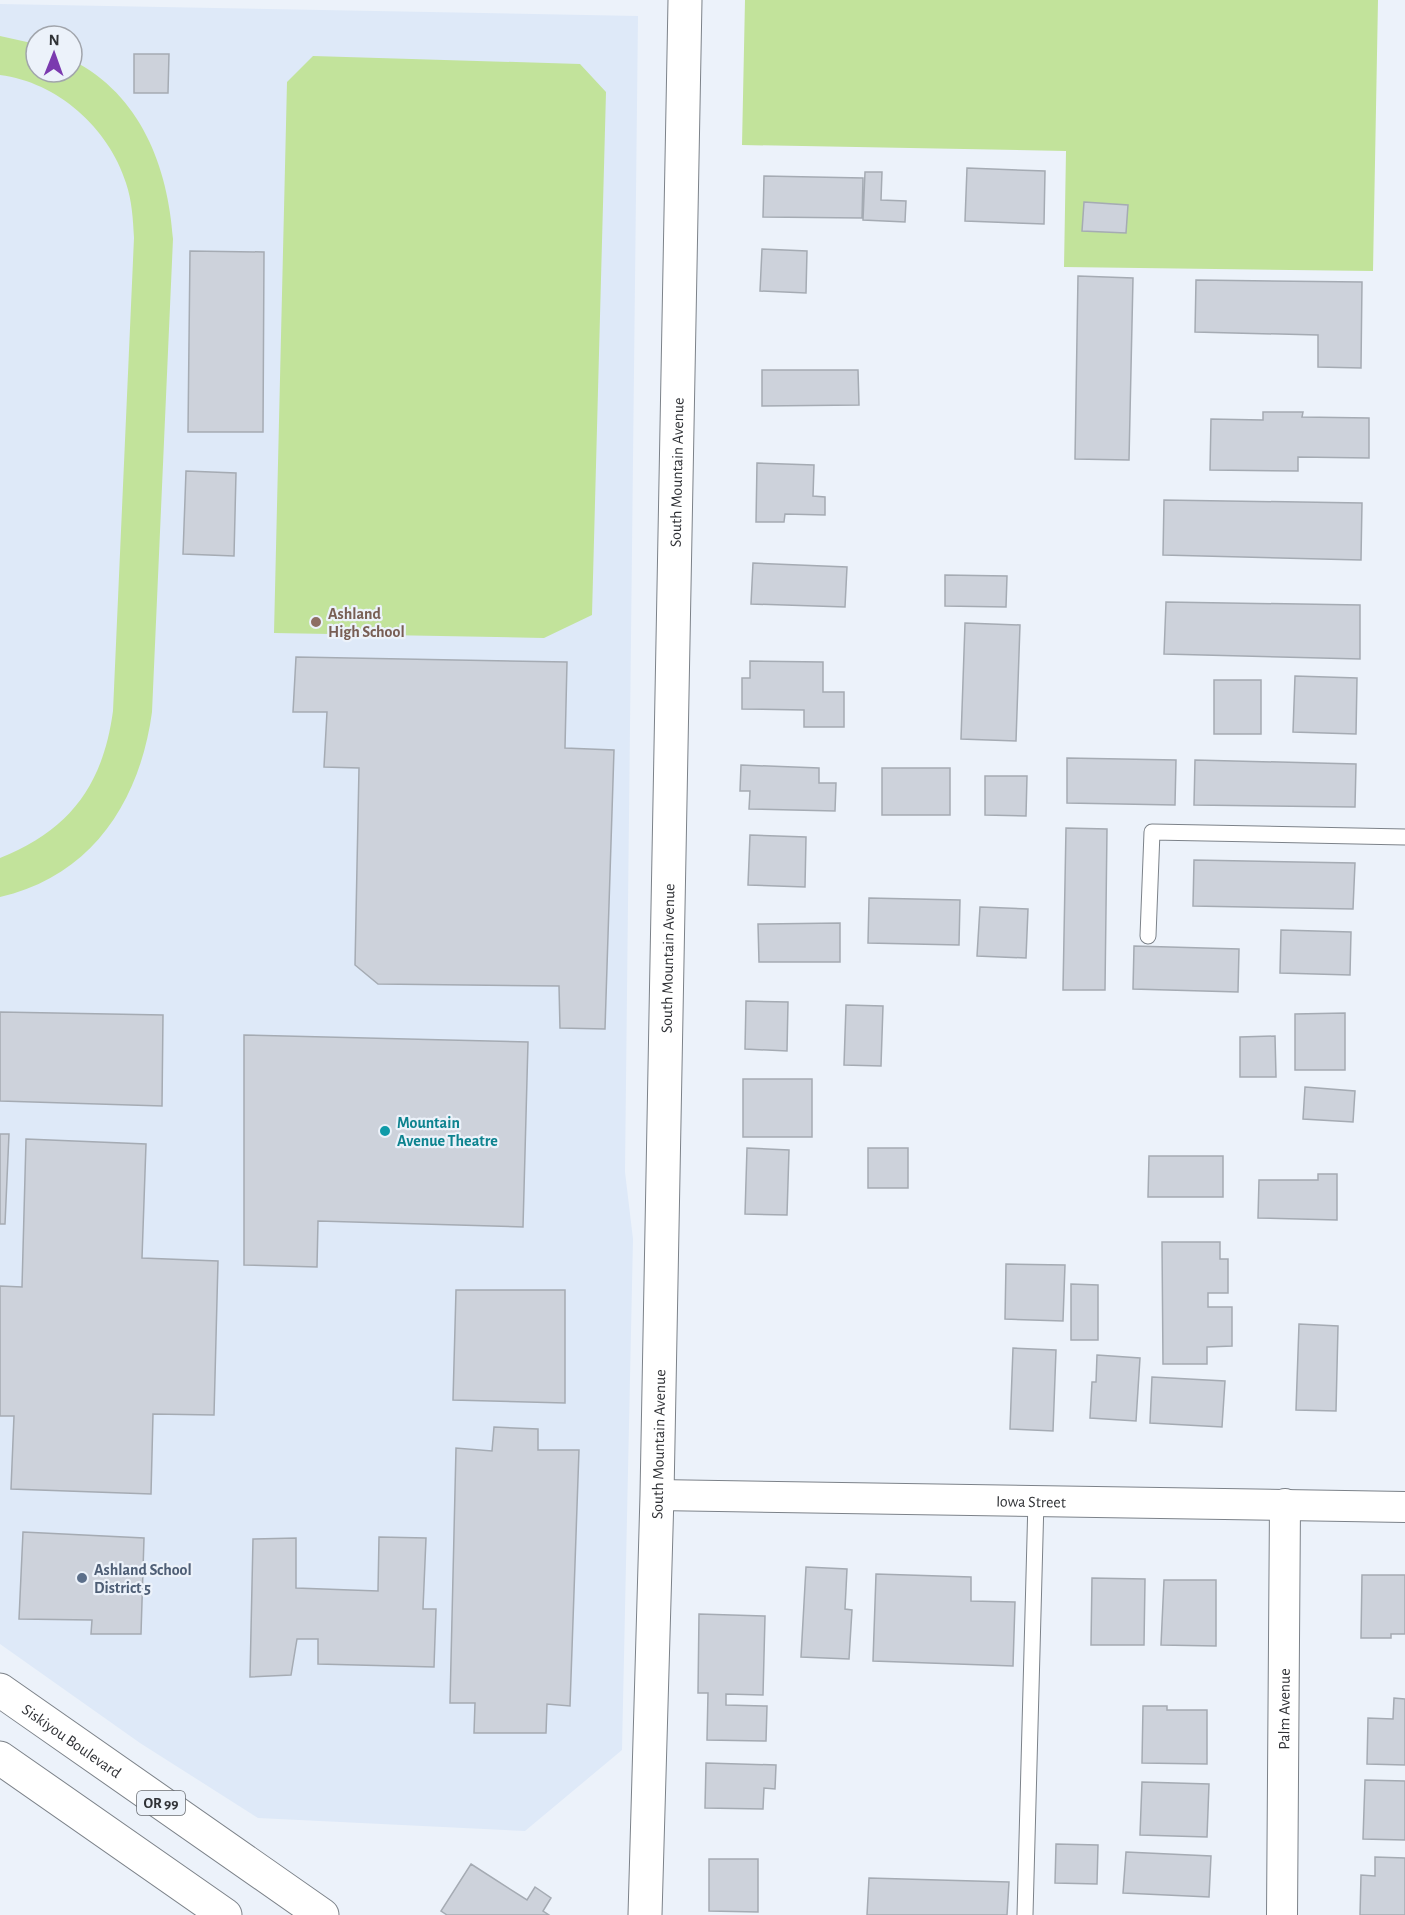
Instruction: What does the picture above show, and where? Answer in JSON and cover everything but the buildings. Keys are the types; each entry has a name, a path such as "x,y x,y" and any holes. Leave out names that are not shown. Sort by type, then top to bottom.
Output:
{"street":[{"name":"South Mountain Avenue","path":"645,1915 657,1495 685,0"},
{"name":"Iowa Street","path":"657,1495 1405,1507"},
{"name":"Palm Avenue","path":"1282,1915 1285,1504"},
{"name":"Siskiyou Boulevard","path":"0,1690 322,1915"},
{"path":"0,1758 225,1915"}],"lane":[{"path":"1148,936 1152,832 1405,837"},
{"path":"1025,1915 1036,1500"}],"shaded area":[{"name":"Ashland High School","path":"0,4 638,16 625,1172 633,1239 622,1750 525,1831 258,1818 140,1743 0,1644"}],"green space":[{"path":"745,0 1378,0 1373,271 1064,267 1066,151 742,145"},
{"path":"0,36 24,41 24,80 0,75"},
{"path":"313,56 580,64 606,92 592,615 544,638 274,633 287,82"},
{"path":"84,68 116,93 133,113 157,160 170,212 173,239 152,712 146,745 136,776 123,804 106,830 85,853 61,872 32,887 0,897 0,858 25,847 46,834 79,802 101,761 113,711 134,238 132,210 126,183 107,144 78,111 34,84 84,84"}],"place":[{"name":"Ashland High School","path":"316,622"},
{"name":"Mountain Avenue Theatre","path":"385,1131"},
{"name":"Ashland School District 5","path":"82,1578"}]}
